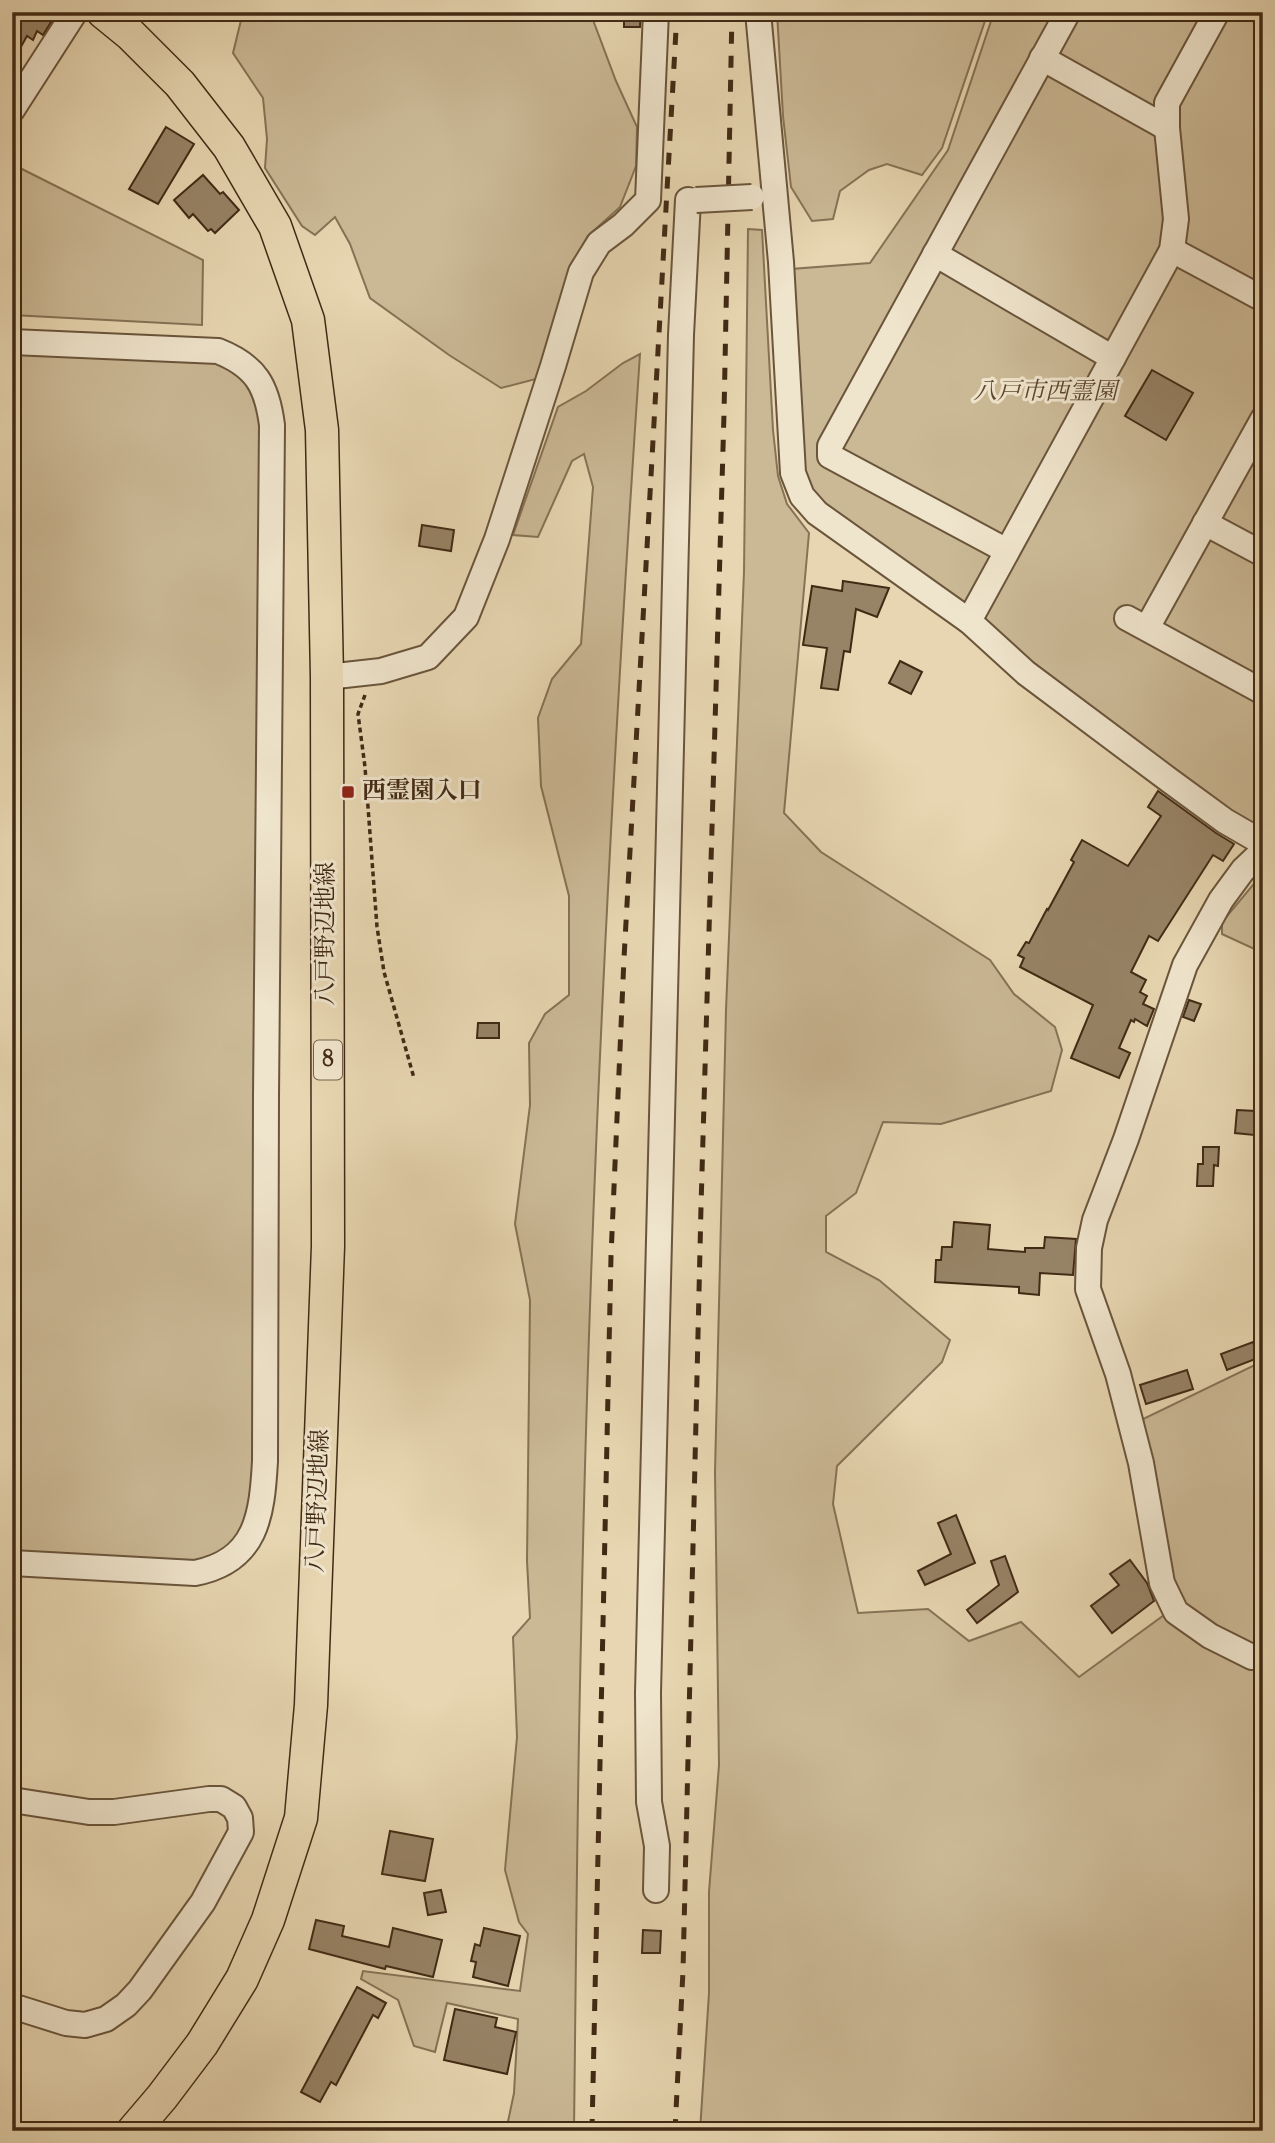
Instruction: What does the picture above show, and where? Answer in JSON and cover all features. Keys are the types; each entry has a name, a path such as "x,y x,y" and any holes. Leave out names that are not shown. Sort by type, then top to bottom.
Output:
{"main road":[{"name":"八戸野辺地線","path":"103,12 130,34 180,84 229,146 275,226 308,320 322,430 327,677 328,1246 311,1705 300,1818 268,1920 242,1979 202,2044 133,2131"}],"street":[{"path":"12,110 75,12"},
{"path":"327,677 373,672 428,657 466,617 497,539 581,272 599,243 624,225 648,200 656,12"},
{"path":"758,12 763,196 781,262 793,473 802,496 817,513 845,534 969,621 1026,673 1225,821 1263,843"},
{"path":"1007,551 831,456 830,446 1068,12"},
{"path":"969,621 1172,250 1177,219 1167,128 1167,103 1216,13"},
{"path":"1042,58 1167,128"},
{"path":"648,200 763,196"},
{"path":"656,1890 657,1846 649,1802 649,1679 681,335 692,200"},
{"path":"1172,250 1263,299"},
{"path":"935,254 1113,358"},
{"path":"12,342 218,351 234,357 249,368 260,382 269,402 272,425 265,1448 260,1513 250,1540 233,1558 215,1569 195,1573 12,1563"},
{"path":"1262,423 1205,523 1137,623 1263,692"},
{"path":"1205,523 1263,554"},
{"path":"1252,1657 1210,1636 1176,1612 1162,1583 1137,1450 1118,1374 1088,1289 1089,1248 1095,1220 1185,965 1221,900 1243,870 1263,850"},
{"path":"12,1800 89,1812 114,1812 221,1799 234,1807 240,1818 241,1832 203,1902 140,1990 126,2005 106,2020 85,2025 66,2023 12,2006"}],"path":[{"path":"373,672 358,714 365,767 377,927 384,972 414,1079"}],"green space":[{"path":"243,12 590,12 637,127 636,166 620,207 588,236 576,257 536,379 501,388 449,355 370,298 350,244 335,217 315,235 302,226 265,168 267,139 263,98 233,53"},
{"path":"777,12 988,12 942,148 922,175 887,164 869,170 840,191 833,219 812,221 791,187 783,116"},
{"name":"八戸市西霊園","path":"994,12 1263,12 1263,830 1230,811 1041,669 939,586 831,510 816,497 804,479 791,269 870,263 948,150"},
{"path":"12,164 203,260 202,325 12,315"},
{"path":"748,229 762,230 778,476 787,504 809,533 784,813 821,852 990,960 1014,994 1055,1027 1062,1050 1051,1091 941,1124 883,1122 856,1193 826,1216 826,1252 879,1280 950,1340 942,1362 837,1466 833,1504 858,1613 928,1609 969,1641 1021,1622 1079,1677 1175,1607 1143,1419 1263,1361 1263,2131 700,2131 709,1993 709,1892 719,1765 715,1472 726,1010 744,572"},
{"path":"12,350 208,358 244,374 261,406 256,1484 238,1540 211,1562 12,1555"},
{"path":"640,354 611,836 590,1318 580,1700 574,2131 506,2131 514,2093 518,2019 447,2003 435,2052 414,2046 398,2000 361,1979 363,1971 520,1991 528,1934 519,1922 505,1870 517,1737 513,1637 530,1618 527,1561 530,1300 515,1224 530,1105 529,1043 545,1014 569,995 569,896 541,786 538,718 552,679 581,644 593,487 584,454 572,461 538,537 513,535 558,407"},
{"path":"1257,880 1263,880 1263,953 1222,934 1222,922"}],"building":[{"path":"12,12 56,14 43,35 37,31 33,40 27,36 12,63"},
{"path":"624,12 641,12 640,27 624,27"},
{"path":"166,127 194,144 158,204 129,189"},
{"path":"203,175 239,210 215,233 211,229 208,231 193,214 189,218 174,200"},
{"path":"1152,370 1193,393 1166,440 1125,416"},
{"path":"422,525 454,530 451,551 419,546"},
{"path":"843,581 889,588 877,617 856,609 850,652 844,651 838,690 821,688 827,648 803,645 812,586 842,591"},
{"path":"900,661 922,672 911,694 889,683"},
{"path":"1158,791 1234,844 1223,861 1213,855 1158,941 1149,936 1131,972 1146,980 1140,992 1147,996 1143,1004 1154,1009 1147,1026 1135,1019 1134,1022 1131,1020 1119,1048 1130,1053 1119,1078 1071,1058 1093,1005 1020,967 1024,958 1018,955 1026,942 1029,943 1048,910 1074,862 1071,860 1082,840 1128,866 1161,816 1148,807"},
{"path":"1189,1000 1201,1004 1194,1021 1183,1017"},
{"path":"478,1023 499,1023 499,1038 477,1038"},
{"path":"1237,1110 1256,1111 1254,1135 1235,1133"},
{"path":"1203,1147 1219,1147 1218,1166 1214,1165 1213,1186 1197,1186 1198,1164 1203,1164"},
{"path":"954,1222 990,1225 988,1249 1025,1252 1025,1248 1044,1248 1045,1237 1076,1239 1073,1275 1040,1273 1039,1295 1019,1293 1019,1287 935,1282 936,1260 941,1260 942,1247 952,1247"},
{"path":"1253,1342 1258,1358 1227,1370 1221,1354"},
{"path":"1187,1370 1193,1389 1146,1404 1140,1385"},
{"path":"956,1515 975,1563 925,1585 918,1571 951,1554 938,1523"},
{"path":"1005,1556 1018,1592 977,1623 967,1610 999,1585 991,1561"},
{"path":"1130,1560 1147,1583 1154,1601 1112,1633 1091,1606 1119,1585 1110,1574"},
{"path":"390,1831 433,1839 425,1881 382,1874"},
{"path":"441,1890 446,1912 428,1915 424,1893"},
{"path":"316,1920 344,1926 342,1936 389,1947 393,1928 442,1940 433,1977 386,1966 385,1969 309,1949"},
{"path":"484,1928 520,1936 508,1986 473,1977 476,1962 471,1961 475,1944 480,1946"},
{"path":"643,1930 661,1931 660,1953 642,1953"},
{"path":"357,1987 386,2003 378,2018 373,2015 336,2085 331,2082 320,2102 301,2092"},
{"path":"455,2009 497,2018 495,2027 516,2032 507,2074 444,2060"}],"railway":[{"path":"592,2131 611,1256 624,958 677,12"},
{"path":"675,2131 683,1971 732,12"}],"place":[{"name":"西霊園入口","path":"348,792"}]}
